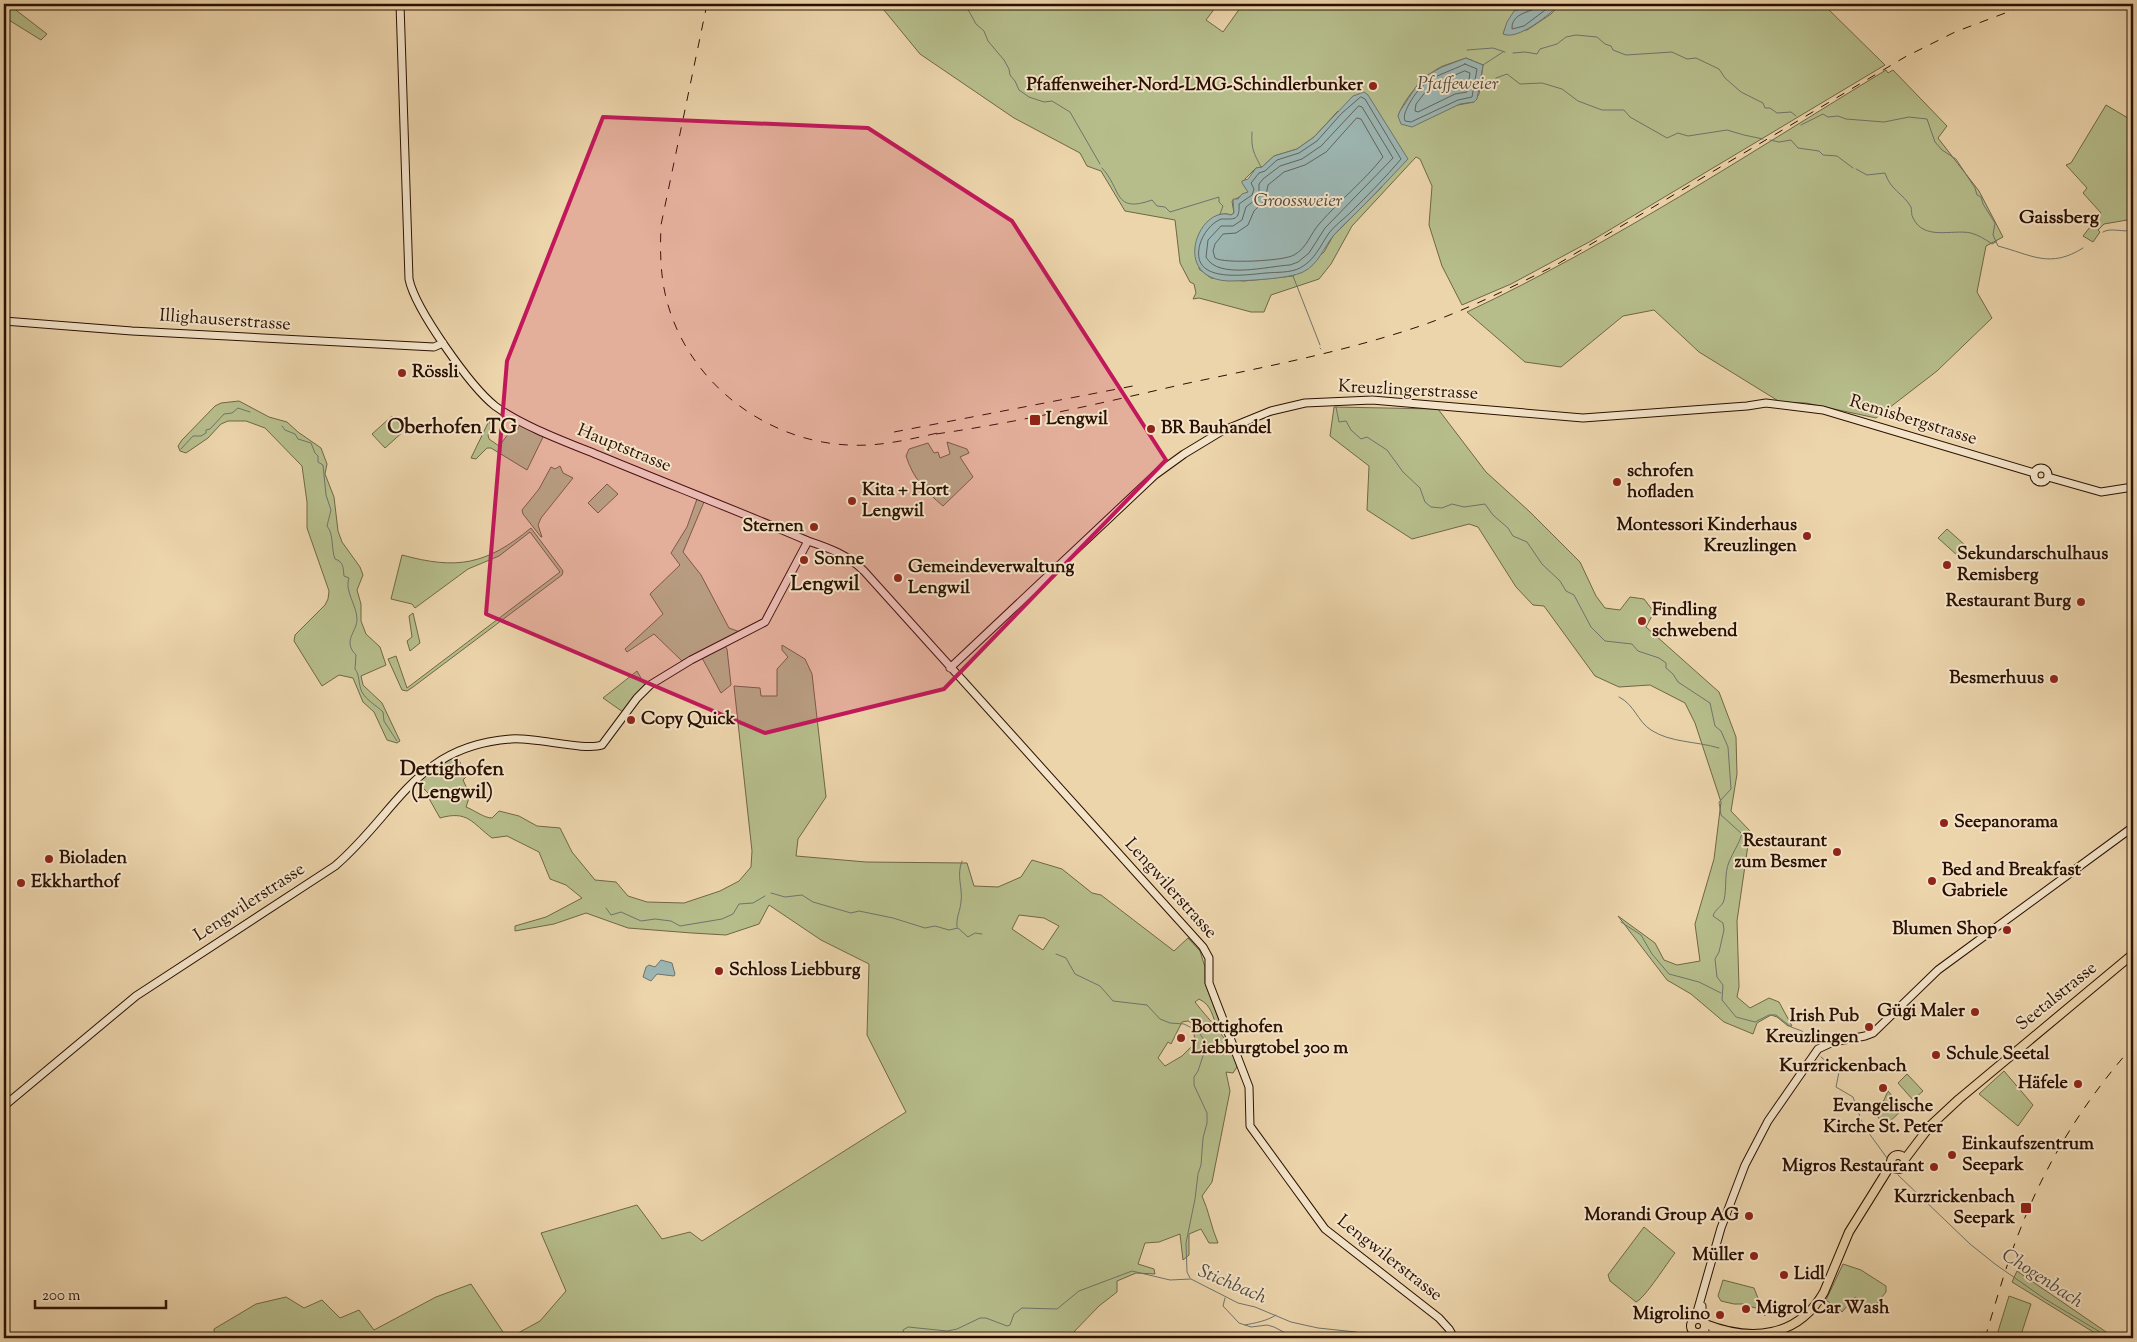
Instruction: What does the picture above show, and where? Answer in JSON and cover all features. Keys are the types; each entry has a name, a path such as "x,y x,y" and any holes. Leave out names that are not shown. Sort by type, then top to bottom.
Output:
{"main road":[{"name":"Seetalstrasse","path":"1902,1157 1941,1116 1977,1083 2133,954"},
{"path":"1699,1330 1721,1330 1752,1335 1774,1332 1792,1325 1810,1311 1824,1292 1849,1232 1879,1184 1894,1166 1894,1157 1902,1157 1904,1166 1894,1166"},
{"path":"1699,1330 1708,1335 1721,1330"}],"street":[{"name":"Hauptstrasse","path":"400,4 410,284 422,312 443,343 483,394 503,411 570,443 839,552 860,567 950,668"},
{"name":"Illighauserstrasse","path":"4,320 132,331 329,342 434,347 443,343"},
{"name":"Kreuzlingerstrasse","path":"950,668 1155,475 1184,454 1222,431 1271,411 1305,403 1372,400 1583,418 1747,406"},
{"name":"Remisbergstrasse","path":"1747,406 1766,402 1807,407 1840,414 2034,473 2037,469 2042,468 2046,470 2048,477 2101,492 2133,487"},
{"name":"Lengwilerstrasse","path":"4,1106 136,996 335,866 357,846 404,790 424,772 446,757 469,747 514,739 532,739 590,747 602,745 636,698 650,685 691,660 765,622 808,541"},
{"name":"Lengwilerstrasse","path":"950,668 1206,950 1209,962 1209,983 1249,1087 1250,1126 1318,1220 1334,1237 1439,1318 1450,1329 1454,1338"},
{"path":"1699,1330 1702,1301 1721,1228 1751,1151 1778,1104 1818,1049 1833,1042 1873,1033 1938,970 2133,828"}],"highlighted area":[{"path":"603,117 868,128 1012,221 1166,460 944,689 765,733 486,614 507,361"}],"green space":[{"path":"4,4 8,4 47,34 41,40 4,17"},
{"path":"879,4 1218,4 1206,20 1223,32 1243,4 1535,4 1513,15 1504,31 1527,30 1551,14 1560,4 1823,4 1885,65 1591,241 1511,284 1462,305 1442,266 1429,225 1432,186 1420,159 1416,157 1352,226 1331,264 1319,279 1271,295 1264,312 1251,312 1199,298 1193,299 1196,293 1194,284 1190,282 1180,263 1175,220 1125,211 1101,171 1087,166 1080,153 1014,118 920,54","holes":["1466,58 1483,65 1479,94 1474,102 1398,116 1405,101 1423,80 1443,66","1338,111 1382,187 1333,236 1324,252 1293,276 1244,281 1211,278 1199,269 1205,225 1217,216 1234,213 1232,201 1249,190 1244,186 1245,179 1256,168 1262,167 1274,156 1297,149 1314,137"]},
{"path":"1886,70 1888,73 1893,70 1947,126 1938,138 1979,191 2003,237 1986,246 1977,292 1992,318 1937,371 1876,418 1806,403 1780,402 1699,352 1654,310 1623,316 1561,367 1525,362 1467,312 1575,257 1680,197"},
{"path":"2106,105 2133,121 2133,219 2104,224 2098,230 2100,232 2093,242 2083,236 2101,213 2083,193 2087,188 2066,165 2071,163"},
{"path":"239,401 269,417 287,422 321,448 327,464 325,474 334,497 338,531 342,542 360,567 363,575 357,590 361,604 361,621 366,634 380,647 386,665 361,676 363,685 382,703 400,741 397,743 387,740 374,712 363,702 353,678 339,675 322,686 294,641 295,635 325,605 329,591 307,528 307,502 302,466 265,428 246,421 228,421 221,424 208,438 186,453 180,451 178,446 182,440 215,406 221,403"},
{"path":"1334,407 1438,409 1486,472 1530,512 1580,562 1596,596 1605,608 1620,610 1630,597 1644,599 1654,612 1646,627 1719,692 1736,737 1737,774 1731,811 1750,831 1737,921 1739,987 1737,997 1750,1008 1769,998 1779,1002 1792,1026 1788,1026 1777,1017 1771,1015 1757,1023 1753,1034 1724,1022 1691,994 1667,980 1618,916 1655,943 1664,960 1677,965 1700,961 1695,924 1714,859 1721,802 1695,723 1685,703 1650,685 1619,687 1595,676 1544,606 1533,605 1516,587 1478,527 1469,524 1412,539 1367,510 1369,466 1330,436"},
{"path":"392,416 405,430 385,448 372,434"},
{"path":"489,421 492,428 488,435 489,439 499,446 509,433 516,432 520,424 544,435 527,470 491,448 487,448 476,459 471,458"},
{"path":"947,442 967,449 969,453 960,457 973,477 943,506 920,484 906,456 909,449 928,443 934,453 938,452 940,458 950,454"},
{"path":"560,466 563,473 573,478 541,518 538,525 541,537 522,510 539,489 551,467 555,469"},
{"path":"607,484 618,494 598,513 588,503"},
{"path":"697,499 704,502 683,552 701,575 729,628 740,632 682,661 654,634 627,652 625,649 663,614 650,594 680,565 671,553 687,527"},
{"path":"531,528 563,571 562,575 413,687 407,691 402,690 388,659 396,656 407,688 560,572 530,532 499,556 468,569 415,608 412,604 391,599 402,555 439,562 455,563 470,561 500,550"},
{"path":"1947,529 1966,546 1958,556 1938,538"},
{"path":"413,613 420,643 410,651 407,641 412,637 409,616"},
{"path":"782,645 805,659 812,674 826,797 798,839 796,856 866,862 967,863 974,886 998,887 1021,877 1032,860 1062,869 1092,893 1101,895 1174,951 1188,938 1200,951 1205,967 1205,983 1221,1026 1218,1027 1211,1011 1204,1002 1199,999 1195,1002 1226,1041 1237,1067 1233,1073 1226,1072 1230,1091 1212,1182 1202,1196 1218,1243 1209,1243 1201,1229 1189,1234 1189,1255 1183,1260 1180,1234 1159,1242 1145,1243 1138,1264 1154,1269 1155,1274 1136,1273 1117,1281 1117,1292 1099,1306 1068,1338 509,1338 540,1321 566,1291 541,1233 637,1205 662,1239 690,1232 702,1241 906,1112 867,1035 869,964 821,940 769,905 759,924 726,935 628,928 586,913 554,924 515,931 515,926 546,917 582,898 566,885 550,879 539,852 507,836 492,838 469,819 457,816 440,818 427,795 428,793 416,781 457,755 466,777 463,780 470,795 466,807 489,818 492,818 499,811 519,816 537,826 560,828 572,852 595,880 616,882 628,896 647,902 684,903 720,891 739,881 751,867 752,851 734,686 760,688 761,696 777,696 777,669 788,657 782,650","holes":["1019,915 1044,918 1059,926 1043,950 1012,929","1188,1021 1198,1026 1194,1035 1196,1042 1182,1056 1165,1066 1158,1058 1168,1042 1171,1044 1182,1022"]},
{"path":"725,646 727,649 731,685 721,693 701,656"},
{"path":"637,671 645,685 623,712 603,698"},
{"path":"2004,1071 2033,1105 2018,1126 1979,1094"},
{"path":"1907,1074 1923,1091 1913,1100 1898,1083"},
{"path":"1888,1091 1903,1109 1885,1126 1877,1116"},
{"path":"1644,1227 1675,1253 1650,1287 1636,1302 1610,1281 1608,1275"},
{"path":"1843,1264 1861,1270 1886,1286 1886,1292 1872,1309 1855,1297 1842,1312 1826,1300"},
{"path":"2017,1271 2112,1336 2110,1338 2103,1338 2012,1282"},
{"path":"1723,1280 1754,1288 1765,1316 1760,1309 1744,1304 1721,1301 1718,1296"},
{"path":"471,1284 507,1338 215,1338 214,1329 256,1304 286,1297 304,1308 322,1300 340,1318 359,1310 374,1330 436,1297"},
{"path":"2009,1296 2031,1304 2020,1338 1996,1338"}],"water":[{"path":"1535,4 1560,4 1542,20 1525,30 1517,34 1503,34 1507,22 1514,11"},
{"name":"Pfaffeweier","path":"1466,58 1483,65 1477,99 1474,102 1460,104 1412,127 1401,124 1398,116 1400,111 1422,78 1442,67"},
{"name":"Groossweier","path":"1364,92 1368,95 1408,159 1334,235 1313,265 1303,272 1266,279 1235,281 1210,277 1200,268 1195,256 1196,243 1201,230 1209,220 1219,215 1231,215 1234,213 1233,199 1238,199 1242,194 1248,192 1242,181 1248,179 1256,168 1262,167 1274,156 1297,149 1314,137 1353,96"},
{"path":"661,960 672,963 674,976 657,974 651,981 643,977 646,967 649,965 655,967"}],"waterway":[{"path":"965,4 976,24 984,31 988,41 1004,60 1019,90 1029,97 1044,102 1052,101 1070,112 1100,164"},
{"path":"1513,53 1537,54 1540,49 1557,44 1566,37 1576,35 1597,37 1605,44 1611,46 1613,50 1626,55 1672,52 1687,59 1696,58 1719,69 1725,78 1741,92 1763,103 1765,108 1770,108 1777,113 1791,112 1796,116"},
{"path":"1467,50 1493,48 1505,52"},
{"path":"1483,65 1503,52"},
{"path":"1496,78 1507,74 1520,84 1542,83 1562,89 1578,101 1602,110 1624,110 1630,117 1667,138 1678,133 1688,136 1727,130 1763,139"},
{"path":"1801,125 1823,114 1828,117 1838,116 1846,119 1884,122 1909,117 1927,119 1935,142 1942,150 1956,159 1975,188 1977,195 1981,197 1983,204 1995,223 1993,235 1998,246 2031,256 2051,259 2061,258 2083,248"},
{"path":"1252,132 1254,151 1261,167"},
{"path":"1770,140 1779,142 1791,140 1798,148 1819,151 1823,155 1837,156 1853,168"},
{"path":"1102,168 1124,202 1139,204 1152,200 1157,206 1165,207 1170,212 1219,197 1219,202 1223,206 1220,214"},
{"path":"1856,169 1867,175 1885,173 1890,184 1911,207 1912,217 1924,229 1939,233 1971,233 1982,237 1992,244 1996,242"},
{"path":"2103,232 2110,230 2133,230"},
{"path":"1293,276 1320,345"},
{"path":"1336,407 1339,422 1346,421 1351,430 1361,439 1367,437 1387,450 1403,472 1420,488 1425,502 1431,507 1442,508 1452,504 1464,507 1485,504 1493,515 1508,528 1513,536 1527,542 1542,564 1560,581 1566,591 1574,595 1591,627 1605,641 1632,644 1638,651 1659,658 1666,663 1666,668 1678,682 1710,703 1715,726 1721,731 1728,747 1731,789 1719,802 1721,815 1742,834 1727,867 1723,902 1713,916 1723,923 1724,930 1719,952 1715,959 1717,977 1723,985 1722,1000 1736,1017 1755,1022 1769,1015 1776,1015 1791,1027 1802,1031 1807,1038"},
{"path":"181,449 193,436 201,436 206,433 206,430 210,429 224,414 232,413 238,408 250,412"},
{"path":"282,426 285,430 295,434 298,439 311,443 318,456 318,462 323,465 326,495 331,510 327,526 331,533 335,559 342,564 344,576 349,578 348,588 357,619 350,641 352,650 356,655 355,669 362,692 383,712 384,721 397,741"},
{"path":"1619,697 1629,704 1642,722 1651,730 1675,740 1719,748"},
{"path":"957,927 961,902 960,866 962,861"},
{"path":"771,893 785,897 802,895 813,902 851,913 859,911 893,918 925,928 935,926 949,930 958,928 968,937 975,933 982,934"},
{"path":"606,908 611,915 621,912 641,921 655,919 671,921 680,926 722,919 733,914 739,904 753,903 765,896"},
{"path":"1621,922 1641,935 1652,954 1669,974 1699,982 1721,993"},
{"path":"1056,954 1066,958 1075,974 1100,986 1113,1001 1147,1005 1160,1019 1170,1023 1184,1024 1198,1031 1204,1040 1204,1053 1194,1077 1194,1085 1207,1113 1207,1123 1186,1243 1187,1272 1190,1278"},
{"name":"Chogenbach","path":"1821,1057 1839,1072 1836,1087 1853,1097 1863,1125 1887,1158"},
{"name":"Chogenbach","path":"1898,1175 1970,1244 1995,1264 2045,1299 2110,1338"},
{"name":"Stichbach","path":"905,1338 903,1330 908,1327 947,1331 957,1329 980,1318 986,1318 1007,1326 1010,1325 1014,1314 1022,1308 1057,1309 1079,1291 1132,1271 1170,1280 1191,1279 1238,1303 1255,1307 1291,1322 1318,1328 1356,1332 1371,1338"},
{"path":"1225,1298 1223,1306 1239,1323 1251,1327 1267,1325 1295,1338"},
{"path":"1245,1325 1276,1315"}],"railway":[{"path":"707,4 661,225 663,285 679,334 694,360 713,383 736,403 761,420 789,433 818,441 848,445 872,445 942,432"},
{"path":"936,434 1061,412 1296,360 1380,339 1446,316 1556,265 1905,57 1955,32 2029,4"},
{"path":"894,432 1138,385"},
{"path":"1985,1338 2015,1243 2042,1180 2083,1110 2133,1046"}],"place":[{"name":"Pfaffenweiher-Nord-LMG-Schindlerbunker","path":"1373,86"},
{"name":"Rössli","path":"402,373"},
{"name":"Lengwil","path":"1035,420"},
{"name":"BR Bauhandel","path":"1151,429"},
{"name":"schrofen hofladen","path":"1617,482"},
{"name":"Kita + Hort Lengwil","path":"852,501"},
{"name":"Sternen","path":"814,527"},
{"name":"Montessori Kinderhaus Kreuzlingen","path":"1807,536"},
{"name":"Sonne","path":"804,560"},
{"name":"Sekundarschulhaus Remisberg","path":"1947,565"},
{"name":"Gemeindeverwaltung Lengwil","path":"898,578"},
{"name":"Restaurant Burg","path":"2081,602"},
{"name":"Findling schwebend","path":"1642,621"},
{"name":"Besmerhuus","path":"2054,679"},
{"name":"Copy Quick","path":"631,720"},
{"name":"Seepanorama","path":"1944,823"},
{"name":"Restaurant zum Besmer","path":"1837,852"},
{"name":"Bioladen","path":"49,859"},
{"name":"Bed and Breakfast Gabriele","path":"1932,881"},
{"name":"Ekkharthof","path":"21,883"},
{"name":"Blumen Shop","path":"2007,930"},
{"name":"Schloss Liebburg","path":"719,971"},
{"name":"Gügi Maler","path":"1975,1012"},
{"name":"Irish Pub Kreuzlingen","path":"1869,1027"},
{"name":"Bottighofen Liebburgtobel 300 m","path":"1181,1038"},
{"name":"Schule Seetal","path":"1936,1055"},
{"name":"Häfele","path":"2078,1084"},
{"name":"Evangelische Kirche St. Peter","path":"1883,1088"},
{"name":"Einkaufszentrum Seepark","path":"1952,1155"},
{"name":"Migros Restaurant","path":"1934,1167"},
{"name":"Kurzrickenbach Seepark","path":"2026,1208"},
{"name":"Morandi Group AG","path":"1749,1216"},
{"name":"Müller","path":"1754,1256"},
{"name":"Lidl","path":"1784,1275"},
{"name":"Migrol Car Wash","path":"1746,1309"},
{"name":"Migrolino","path":"1720,1315"}],"district":[{"name":"Gaissberg","path":"2059,218"},
{"name":"Oberhofen TG","path":"452,428"},
{"name":"Lengwil","path":"825,585"},
{"name":"Dettighofen (Lengwil)","path":"452,782"},
{"name":"Kurzrickenbach","path":"1843,1066"}]}
